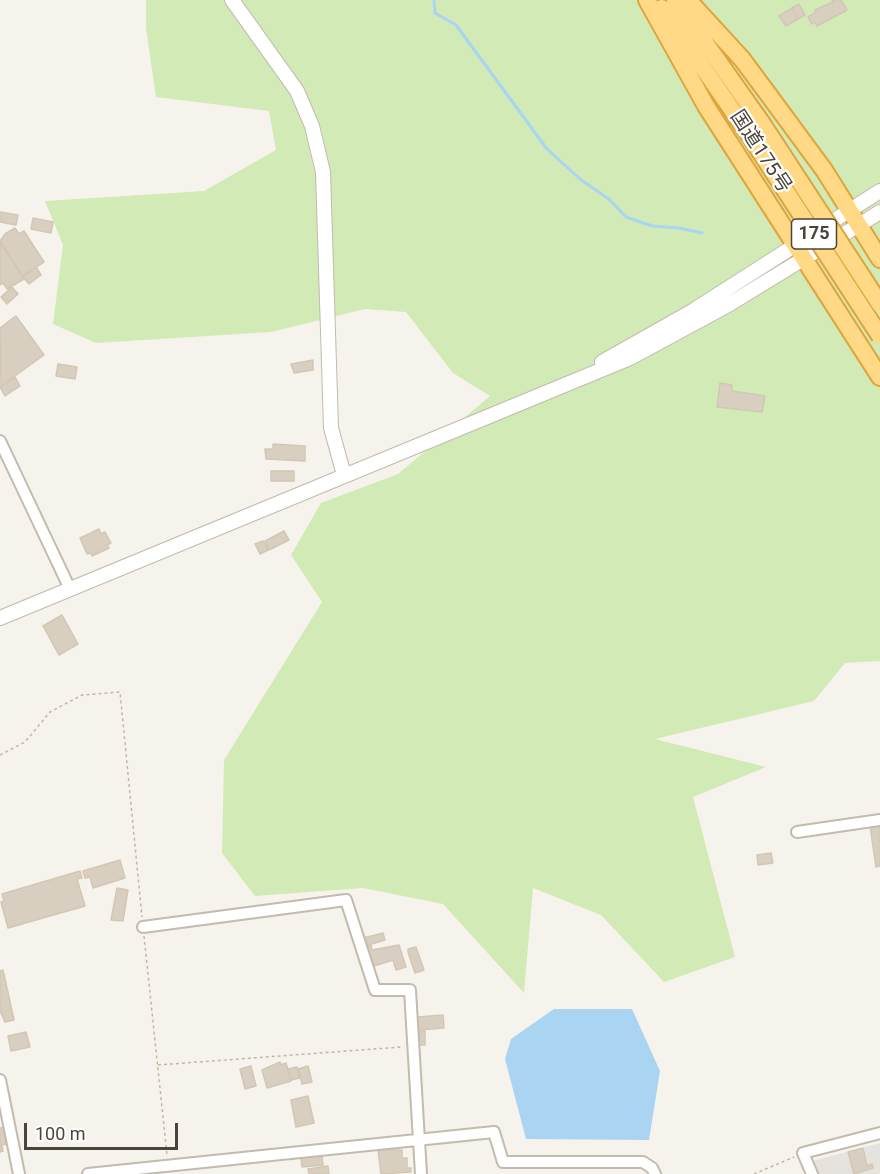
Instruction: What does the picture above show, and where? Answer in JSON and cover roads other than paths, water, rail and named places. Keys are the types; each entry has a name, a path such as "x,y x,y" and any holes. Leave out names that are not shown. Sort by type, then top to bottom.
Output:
{"highway":[{"path":"646,0 706,106 880,377"},
{"name":"国道175号","path":"656,0 754,128 880,304"},
{"name":"国道175号","path":"675,0 880,336"},
{"path":"688,0 742,59 849,209 880,259"}],"street":[{"path":"232,0 297,91 312,126 323,172 331,428 344,475"},
{"path":"550,391 694,310 880,191"},
{"path":"0,618 550,391 660,343 806,259 880,212"},
{"path":"0,441 70,589"},
{"path":"796,832 880,820"},
{"path":"143,927 346,900 375,990 410,990 417,1141 421,1174"},
{"path":"0,1080 19,1174"},
{"path":"88,1174 494,1132 503,1162 643,1162 652,1168 655,1174"},
{"path":"812,1174 803,1153 880,1133"}],"water":[{"path":"554,1009 632,1009 660,1071 649,1140 526,1139 505,1059 511,1039"}],"waterway":[{"path":"434,0 435,13 456,25 547,149 580,179 610,200 626,217 652,226 702,233"}]}
